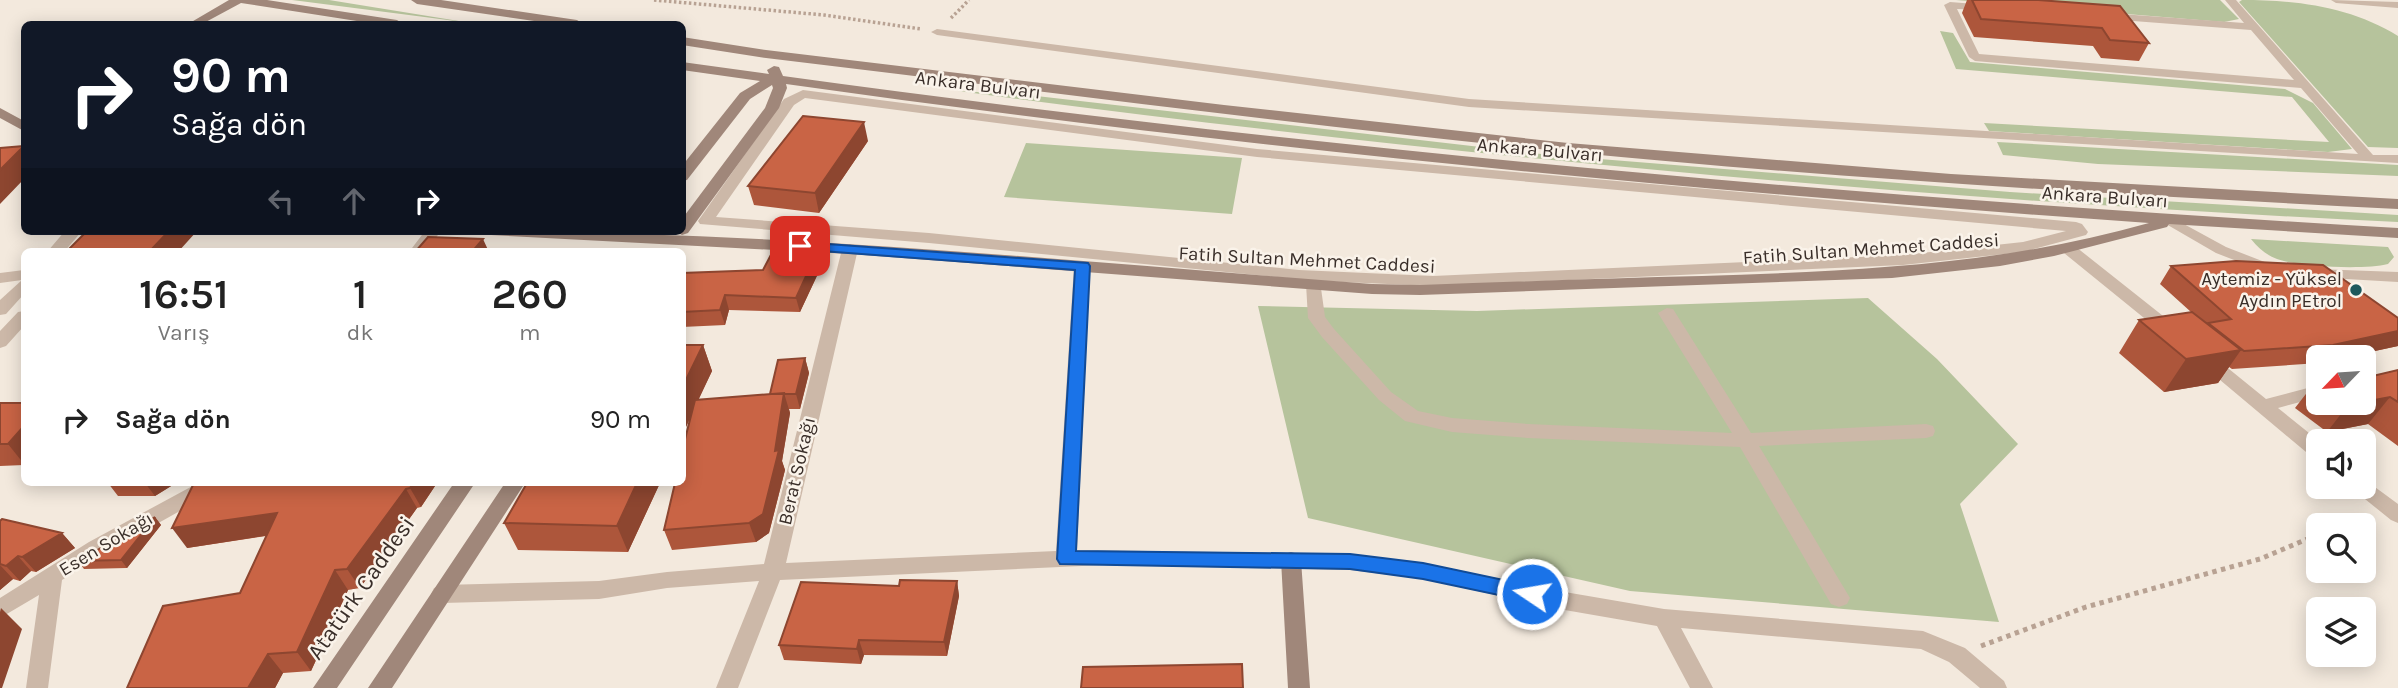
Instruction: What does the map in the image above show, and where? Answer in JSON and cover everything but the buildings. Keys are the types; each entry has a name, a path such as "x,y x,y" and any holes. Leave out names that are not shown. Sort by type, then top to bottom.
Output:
{"main road":[{"path":"200,21 238,0"},
{"path":"243,0 378,21"},
{"path":"417,0 557,21"},
{"name":"Ankara Bulvarı","path":"686,42 766,54 1330,122 1681,158 2036,185 2398,204"},
{"path":"686,226 772,108 780,88 766,54"},
{"path":"686,172 745,96 758,86 841,63"},
{"name":"Ankara Bulvarı","path":"686,67 1209,135 1532,169 2171,221 2398,233"},
{"path":"0,112 21,122"},
{"path":"0,128 21,122"},
{"name":"Fatih Sultan Mehmet Caddesi","path":"648,235 1420,290 1812,277 1953,268 2070,250 2171,221"},
{"name":"Atatürk Caddesi","path":"324,688 462,486"},
{"path":"380,688 513,486"},
{"path":"1291,560 1299,688"}],"street":[{"path":"803,94 1269,154 2076,228 2080,232 2023,247 1903,260 1725,271 1433,281 1299,275 929,238 706,221 789,102 803,94"},
{"path":"59,248 70,235"},
{"name":"Berat Sokağı","path":"727,688 773,572 850,249"},
{"path":"2070,250 2306,442"},
{"path":"1066,559 1082,266"},
{"path":"0,278 21,275"},
{"path":"1314,284 1317,318 1328,333 1385,396 1412,416 1452,425 1528,431 1746,440 1926,431"},
{"path":"0,310 21,288"},
{"path":"1667,313 1839,598"},
{"path":"0,342 21,319"},
{"path":"2262,406 2306,394"},
{"name":"Esen Sokağı","path":"0,609 115,536 209,486"},
{"path":"2376,497 2398,515"},
{"path":"442,594 598,590 667,580 773,572 1066,559 1350,562 1423,571 1559,600 1664,618 1923,640 1957,655 1996,688"},
{"path":"37,688 52,576"},
{"path":"1664,618 1702,688"}],"lane":[{"path":"2230,0 2369,159"},
{"path":"2336,0 2398,5"},
{"path":"1991,8 1950,5 1975,57 2305,86"},
{"path":"2100,16 2254,27"},
{"path":"937,32 1469,103 2398,159"},
{"path":"2171,221 2221,250 2282,271"},
{"path":"2304,274 2398,277"}],"path":[{"path":"654,0 824,15 937,32 969,0"},
{"path":"1957,655 2086,607 2216,573 2260,559 2306,540"}],"green space":[{"path":"292,0 329,0 459,21 455,21"},
{"path":"1956,0 2220,0 2239,19 2224,22"},
{"path":"2242,0 2323,7 2362,18 2398,36 2398,148 2368,147 2239,2"},
{"path":"1940,31 1953,33 1970,62 2285,89 2313,103 2352,149 2328,152 1989,131 1984,123 2329,142 2292,97 1956,69"},
{"path":"958,91 1019,94 1550,155 2010,192 2398,215 2398,222 2037,201 1677,172 1317,135"},
{"path":"1997,142 2398,165 2398,176 2098,164 2003,155"},
{"path":"1026,143 1242,158 1232,214 1004,197"},
{"path":"2251,239 2388,247 2394,257 2388,264 2364,267 2301,264 2273,257 2262,251"},
{"path":"1868,298 1937,359 2018,444 1960,504 1999,622 1630,591 1308,518 1258,306 1477,311"}],"place":[{"name":"Aytemiz - Yüksel Aydın PEtrol","path":"2356,290"}],"route":[{"path":"800,246 1082,266 1066,559 1104,557 1350,562 1423,571 1532,594"}]}
